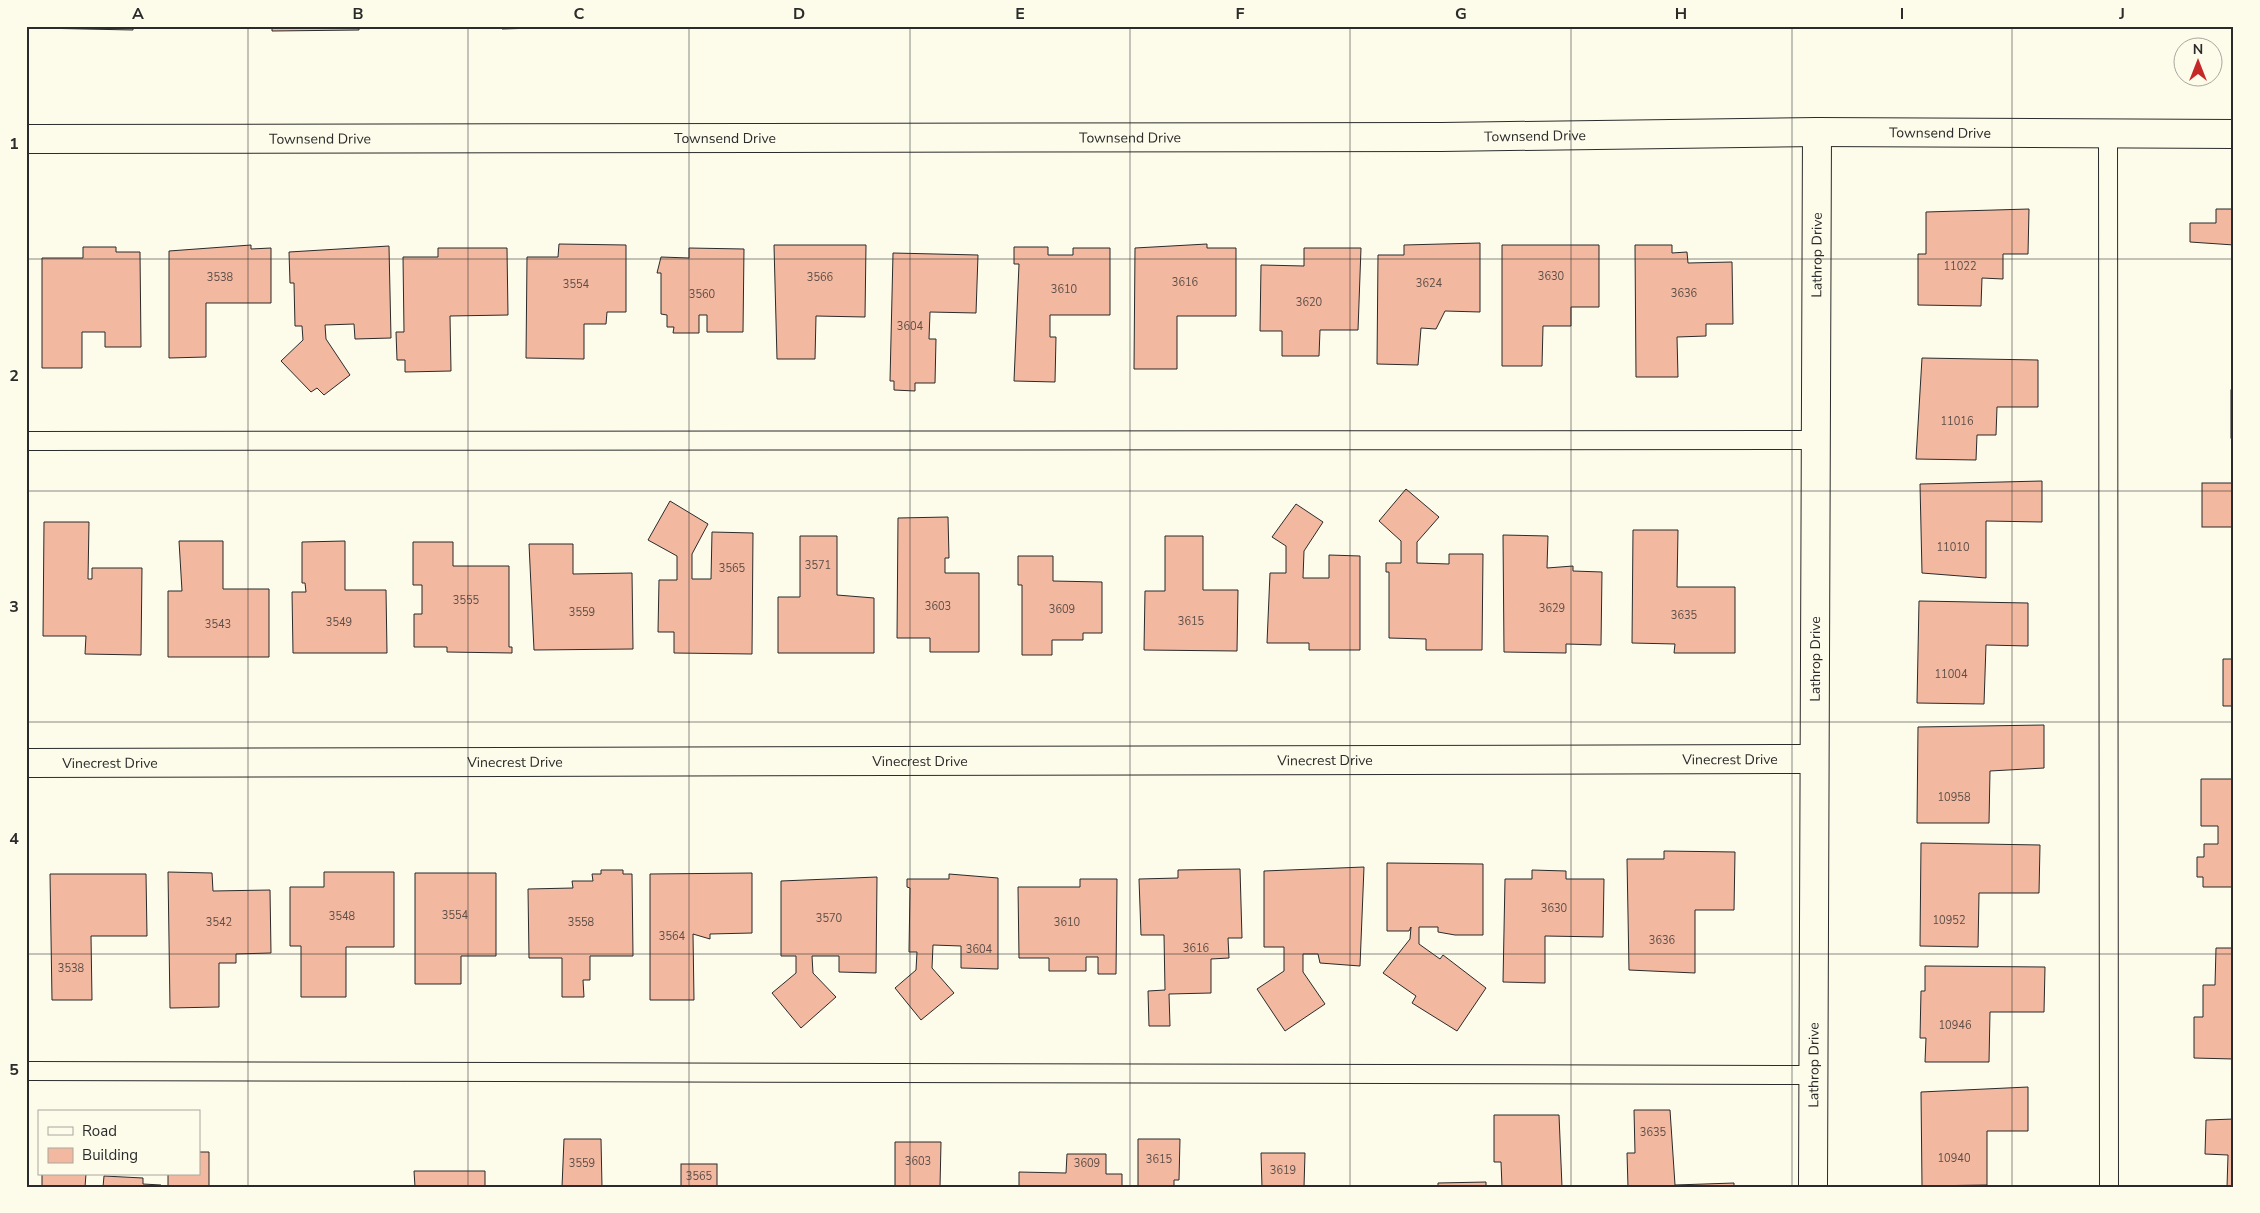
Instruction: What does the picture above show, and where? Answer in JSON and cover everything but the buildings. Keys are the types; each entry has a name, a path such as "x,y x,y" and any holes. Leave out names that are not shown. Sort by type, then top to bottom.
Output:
{"street":[{"name":"Townsend Drive","path":"26,139 1431,137 1817,132 2234,134"},
{"name":"Lathrop Drive","path":"1813,1187 1813,760 1817,132"},
{"name":"Vinecrest Drive","path":"26,763 1813,760"}],"lane":[{"path":"2108,133 2109,1187"},
{"path":"26,441 1815,440"},
{"path":"26,1071 1813,1075"}]}
